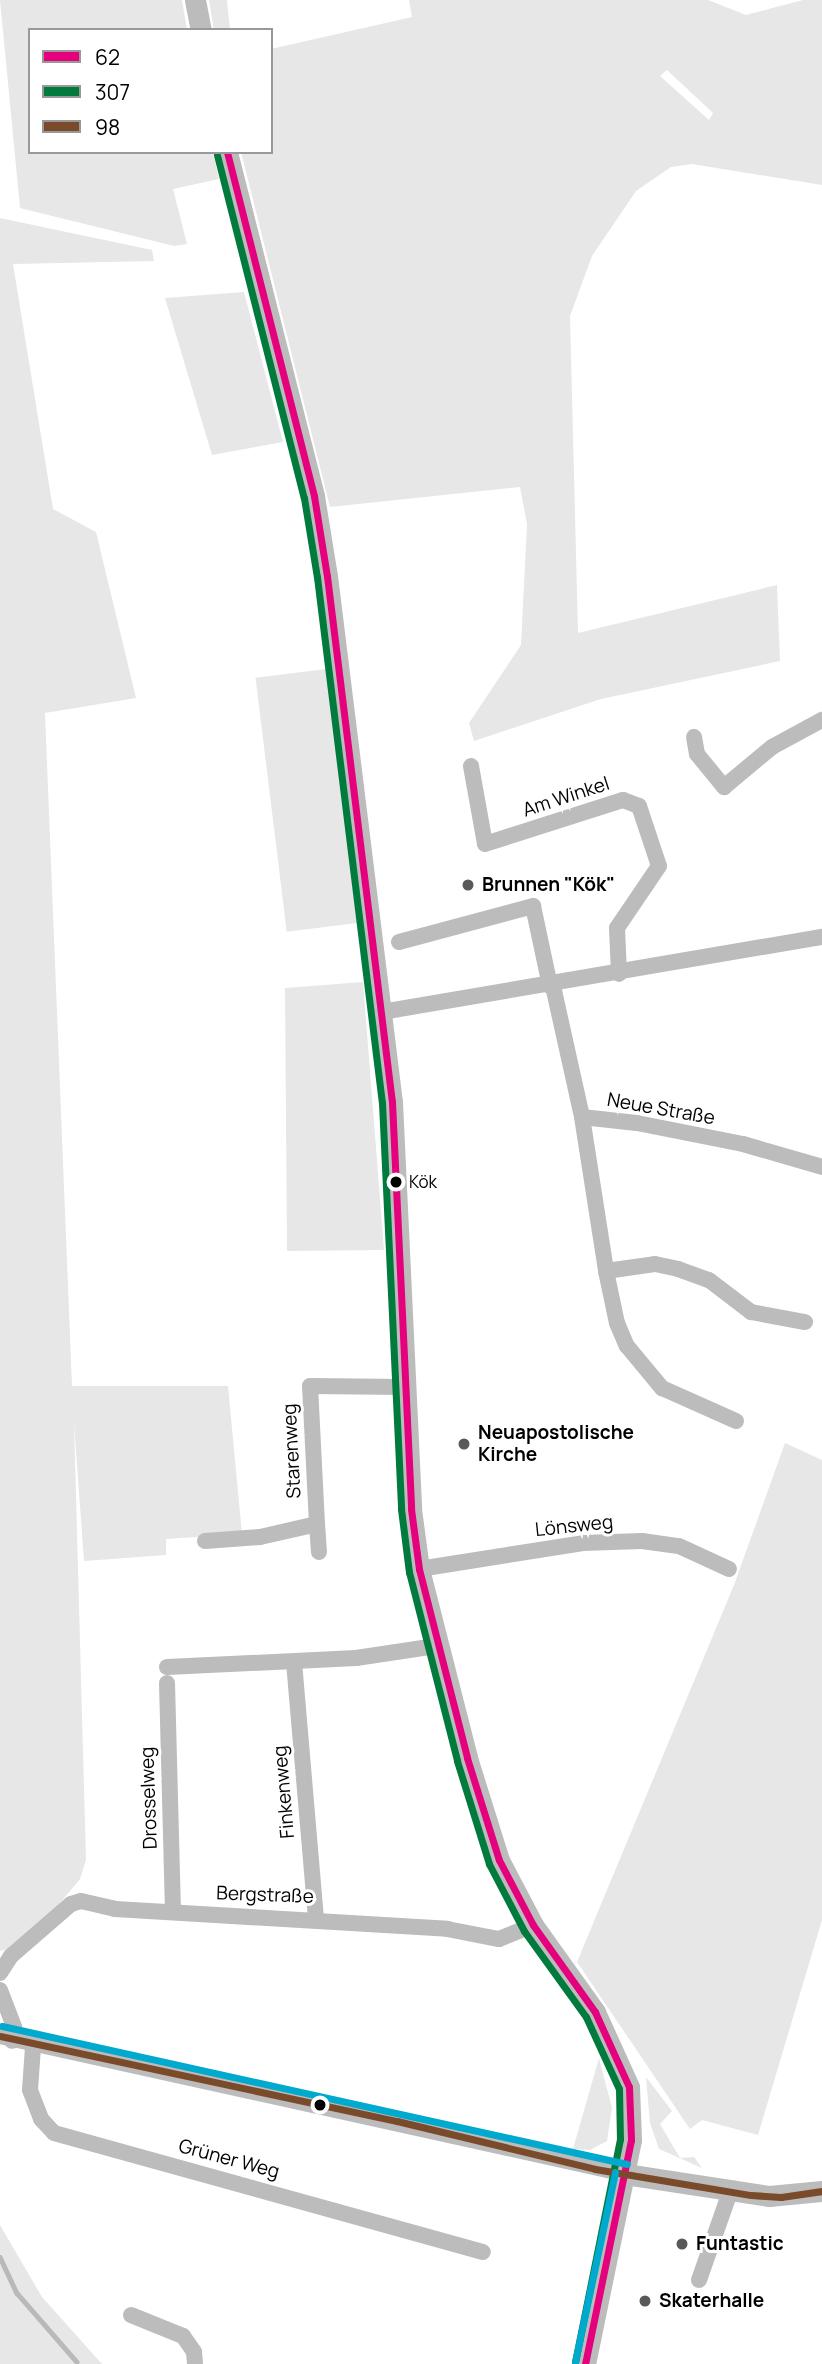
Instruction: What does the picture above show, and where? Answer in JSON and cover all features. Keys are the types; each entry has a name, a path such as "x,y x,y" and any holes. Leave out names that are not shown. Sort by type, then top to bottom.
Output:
{"main road":[{"path":"195,0 201,28"},
{"path":"228,154 314,496 392,1102 411,1510 419,1569 436,1646 499,1860 533,1925 595,2012 620,2058 633,2119 625,2174 585,2364"},
{"path":"625,2174 730,2192 781,2197 822,2191"}],"street":[{"path":"694,737 697,754 724,787 772,747 822,720"},
{"name":"Am Winkel","path":"471,765 485,844 623,800 639,806 659,866 617,928 619,974"},
{"name":"Neue Straße","path":"399,942 533,906 582,1117 637,1123 743,1144 822,1167"},
{"path":"382,1012 552,986 822,937"},
{"path":"582,1117 617,1323 641,1369 662,1388 688,1404 736,1421"},
{"path":"606,1270 655,1264 678,1269 709,1280 751,1312 805,1322"},
{"name":"Starenweg","path":"319,1552 310,1386 405,1387"},
{"name":"Starenweg","path":"205,1541 260,1537 317,1524"},
{"name":"Lönsweg","path":"419,1569 583,1543 642,1541 679,1546 729,1569"},
{"path":"167,1667 294,1662 436,1646"},
{"name":"Finkenweg","path":"294,1662 316,1918"},
{"name":"Drosselweg","path":"167,1684 173,1912"},
{"name":"Bergstraße","path":"0,1973 6,1956 75,1902 173,1912 316,1918 447,1929 499,1938 533,1925"},
{"path":"0,1990 14,2027 6,2039 33,2047 231,2084 625,2174"},
{"name":"Grüner Weg","path":"33,2047 30,2090 41,2119 54,2133 483,2252"},
{"path":"699,2280 730,2192"},
{"path":"131,2315 183,2336 194,2353 195,2364"}],"shaded area":[{"path":"0,0 182,0 187,28 28,28 28,154 213,154 219,179 173,189 187,244 174,246 20,208"},
{"path":"209,0 227,0 230,28 214,28"},
{"path":"409,0 708,0 746,15 803,0 822,0 822,185 692,164 671,167 636,191 592,256 570,316 578,633 777,585 780,661 601,699 474,741 469,723 521,645 527,524 520,487 330,507 242,154 273,154 273,49 412,17","holes":["667,70 713,113 709,120 660,76"]},
{"path":"0,218 152,250 154,261 13,264 53,509 96,532 136,698 45,713 72,1386 228,1386 242,1534 166,1539 166,1555 84,1561 74,1423 86,1860 80,1879 40,1927 13,1948 0,1951"},
{"path":"244,292 283,442 212,455 165,298"},
{"path":"326,669 357,923 287,932 256,678"},
{"path":"363,982 384,1250 287,1251 285,988"},
{"path":"785,1443 822,1460 822,1920 758,2135 702,2120 690,2129 577,1962 734,1585"},
{"path":"599,2058 612,2108 607,2141 590,2150 573,2149"},
{"path":"646,2077 672,2111 660,2124 680,2158 694,2157 702,2168 659,2149 650,2123"},
{"path":"0,2225 42,2297 102,2364 0,2364"}],"waterway":[{"path":"0,2257 17,2293 77,2362"}],"transit line":[{"name":"62","path":"228,154 314,496 327,576 392,1102 411,1509 419,1569 467,1758 499,1860 533,1925 595,2012 629,2087 631,2140 585,2364"},
{"name":"307","path":"217,155 304,498 317,577 382,1103 401,1509 409,1572 457,1761 489,1864 524,1931 586,2017 619,2089 620,2139 575,2362"},
{"path":"2,2026 627,2164"},
{"name":"98","path":"0,2036 397,2121 595,2169 751,2195 781,2197 822,2191"},
{"path":"575,2362 615,2172"}],"place":[{"name":"Brunnen \"Kök\"","path":"468,885"},
{"name":"Kök","path":"396,1182"},
{"name":"Neuapostolische Kirche","path":"464,1444"},
{"name":"Funtastic","path":"682,2244"},
{"name":"Skaterhalle","path":"645,2301"}]}
